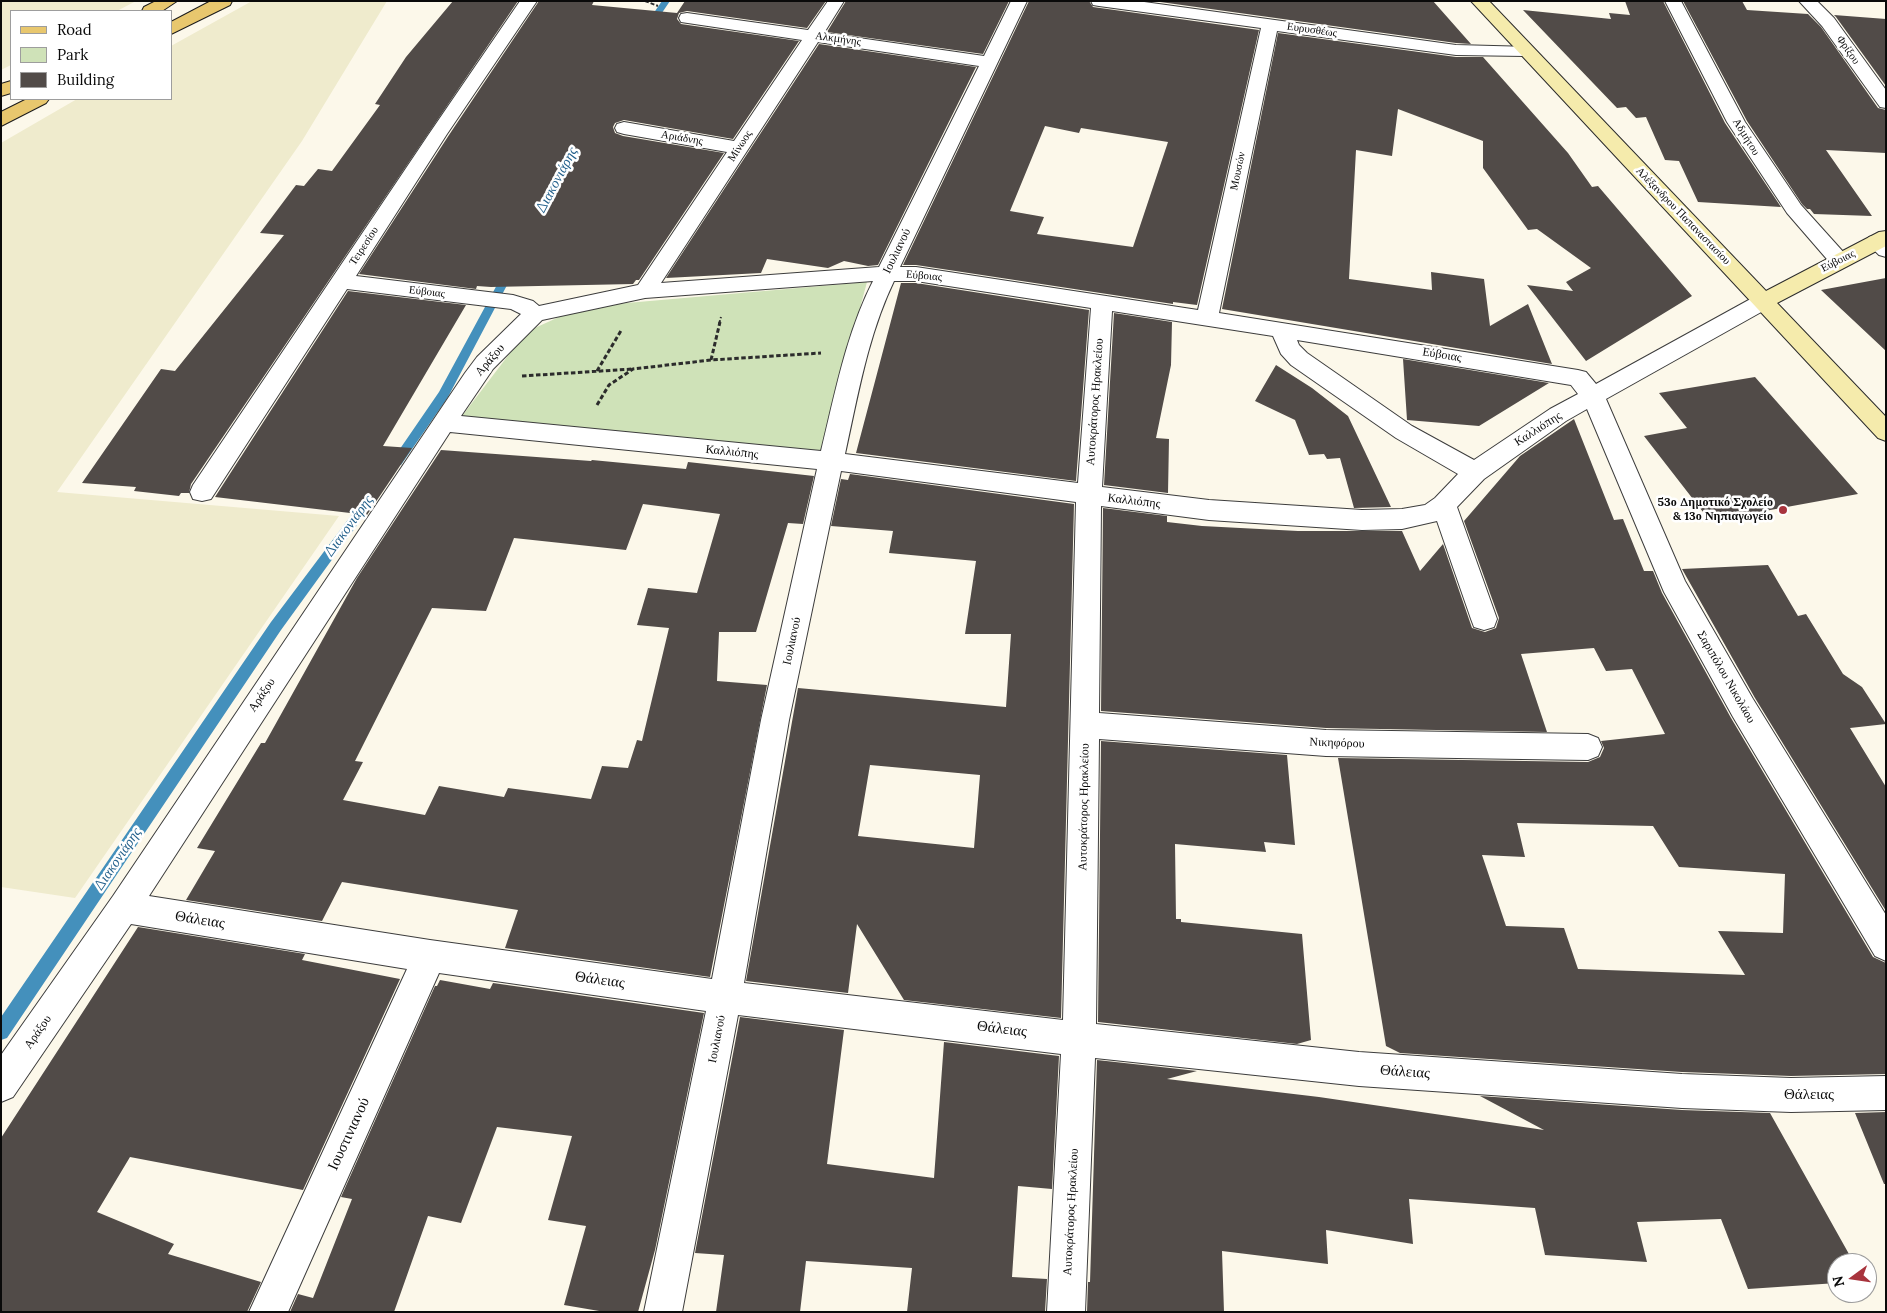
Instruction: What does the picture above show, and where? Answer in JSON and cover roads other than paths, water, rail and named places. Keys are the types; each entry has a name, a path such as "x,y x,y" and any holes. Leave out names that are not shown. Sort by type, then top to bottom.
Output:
{"main road":[{"path":"152,10 169,1"},
{"path":"172,28 224,1"},
{"name":"Αλέξανδρου Παπαναστασίου","path":"1479,1 1886,432"},
{"path":"1,120 38,100"},
{"name":"Εύβοιας","path":"1764,301 1839,260 1883,243"}],"street":[{"name":"Τειρεσίου","path":"202,492 528,1"},
{"name":"Μίνωος","path":"645,291 836,1"},
{"name":"Ιουλιανού","path":"663,1312 725,996 775,720 831,461 857,351 872,304 1019,1"},
{"name":"Ευρυσθέως","path":"1099,1 1468,51 1526,50"},
{"name":"Αδμήτου","path":"1672,1 1736,122 1794,209 1839,260"},
{"name":"Φρίξου","path":"1807,1 1828,22 1886,102"},
{"name":"Αλκμήνης","path":"687,18 989,62"},
{"name":"Μουσών","path":"1207,318 1270,24"},
{"name":"Αριάδνης","path":"624,128 739,148"},
{"name":"Εύβοιας","path":"342,281 470,297 524,308 645,291 887,274 946,277 1570,375 1578,378 1593,396"},
{"name":"Καλλιόπης","path":"443,423 831,461 1090,496 1250,514 1362,520 1402,519 1432,513 1444,505 1475,472 1529,434 1593,396 1764,301"},
{"name":"Αυτοκράτορος Ηρακλείου","path":"1066,1312 1079,1038 1090,496 1102,302"},
{"name":"Αράξου","path":"1,1085 124,908 184,813 443,423 524,308"},
{"path":"1282,330 1290,349 1299,359 1404,432 1475,472"},
{"name":"Σαριπόλου Νικολάου","path":"1593,396 1673,584 1743,708 1886,945"},
{"path":"1444,505 1484,619"},
{"name":"Νικηφόρου","path":"1086,725 1326,744 1588,747"},
{"name":"Θάλειας","path":"124,908 430,956 725,996 1359,1069 1682,1091 1791,1096 1886,1093"},
{"name":"Ιουστινιανού","path":"268,1312 430,956"}],"waterway":[{"name":"Διακονιάρης","path":"648,27 666,1"},
{"name":"Διακονιάρης","path":"397,462 444,394 510,270"},
{"name":"Διακονιάρης","path":"1,1032 276,626 369,500"}],"place":[{"name":"53ο Δημοτικό Σχολείο & 13ο Νηπιαγωγείο","path":"1783,510"}]}
